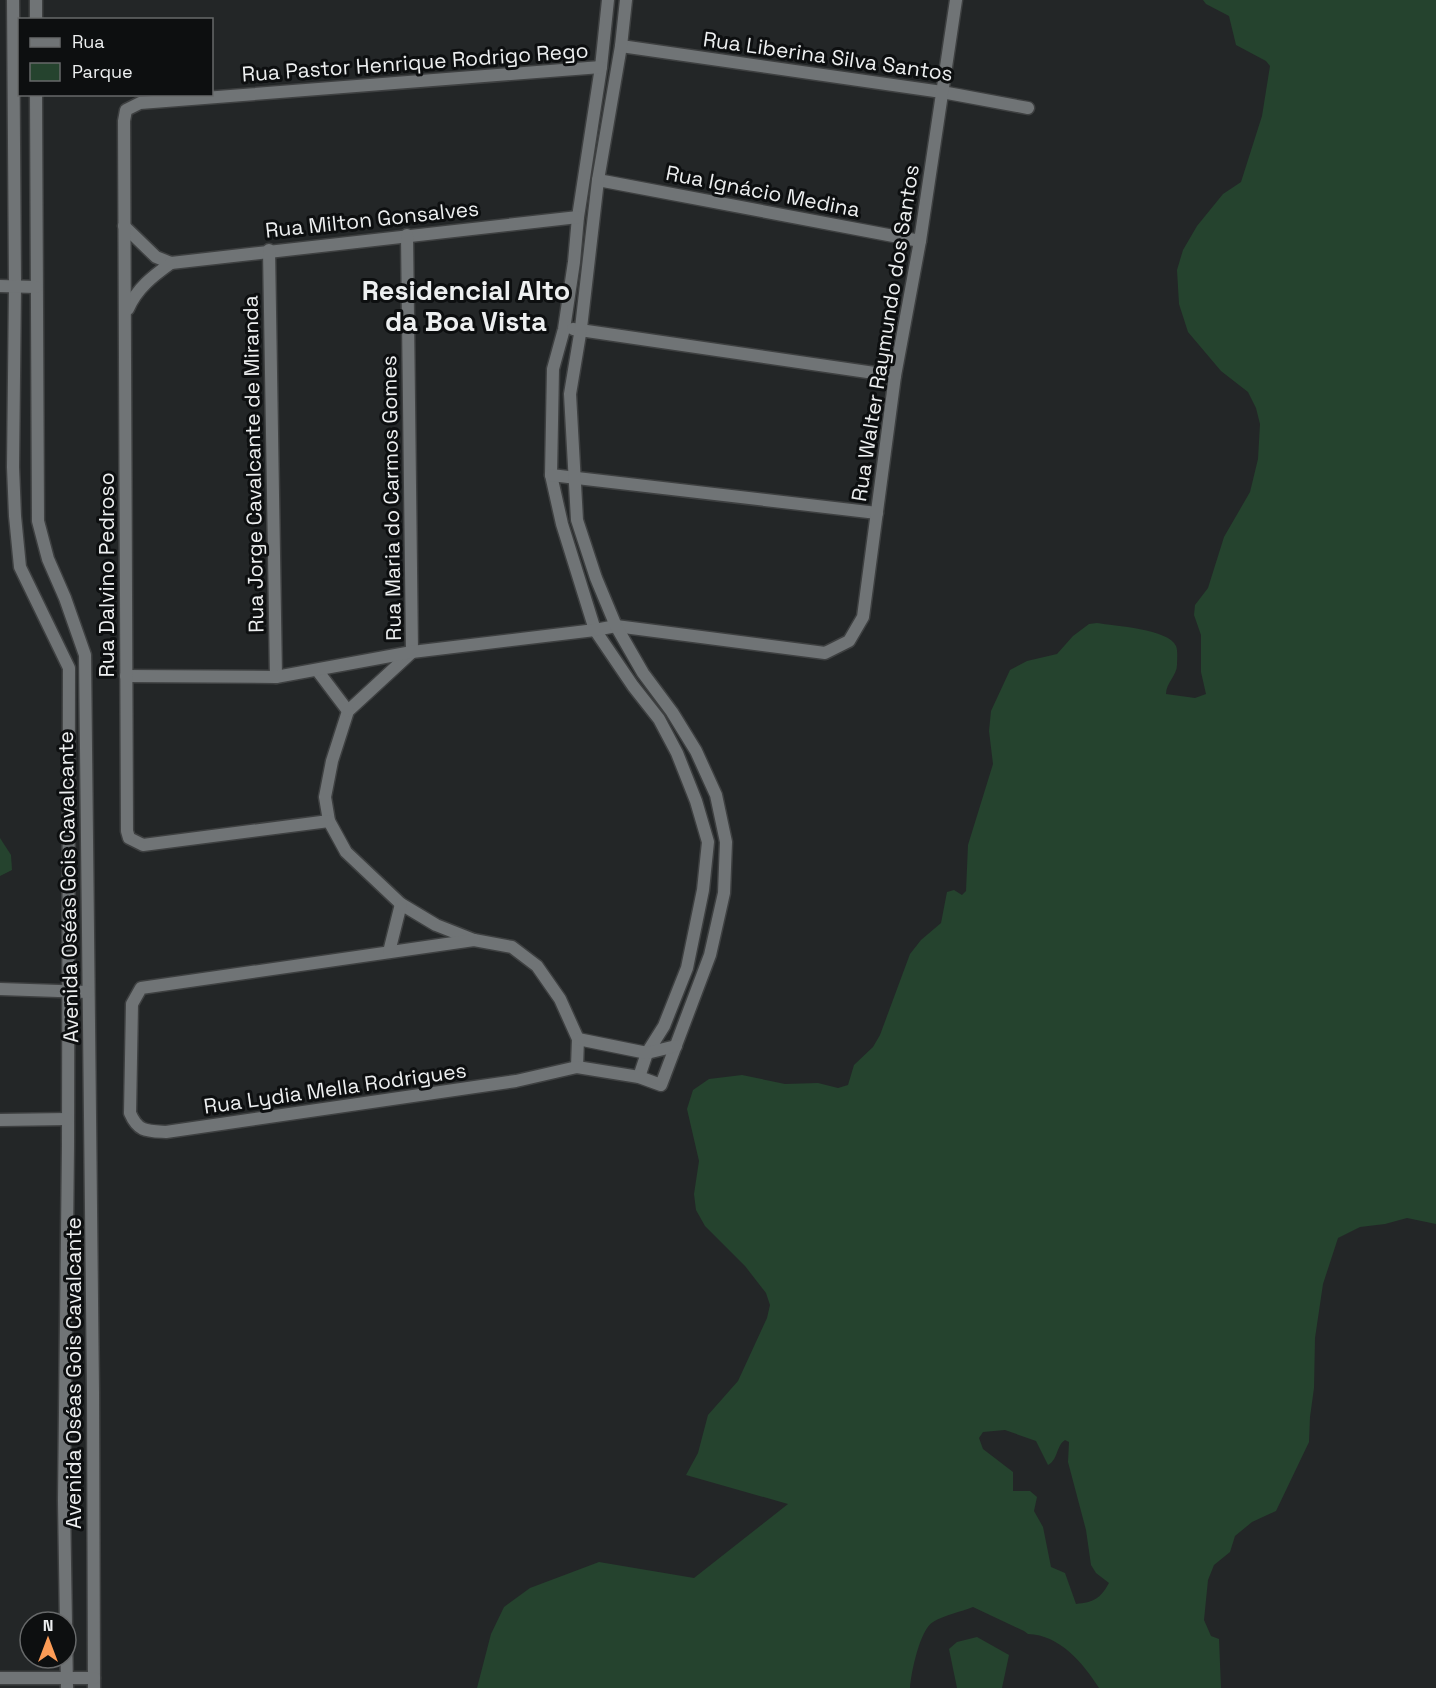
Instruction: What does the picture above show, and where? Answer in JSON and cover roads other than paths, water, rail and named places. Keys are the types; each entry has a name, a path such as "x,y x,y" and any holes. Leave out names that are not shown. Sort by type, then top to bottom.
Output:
{"street":[{"path":"13,0 15,286"},
{"path":"36,0 36,18"},
{"path":"608,0 601,67 578,217 574,262 564,329 553,369 551,475 562,524 595,630 633,686 659,719 677,753 696,801 708,842 703,890 687,968 664,1026 647,1053 639,1077"},
{"path":"578,1039 647,1053 676,1046 710,954 724,893 726,842 716,795 696,751 616,626 596,578 578,520 570,394 581,328 598,180 621,46 626,0"},
{"name":"Rua Walter Raymundo dos Santos","path":"616,626 825,653 849,641 864,617 895,376 920,241 956,0"},
{"name":"Rua Liberina Silva Santos","path":"621,46 942,92 1028,108"},
{"name":"Rua Pastor Henrique Rodrigo Rego","path":"126,110 140,103 601,67"},
{"name":"Avenida Oséas Gois Cavalcante","path":"36,96 38,521 48,559 65,598 85,656 94,1683"},
{"name":"Rua Dalvino Pedroso","path":"126,110 124,121 124,226 127,831 129,838 143,845 329,821"},
{"name":"Rua Ignácio Medina","path":"598,180 920,241"},
{"name":"Rua Milton Gonsalves","path":"125,316 133,296 150,278 171,263 269,250 578,217"},
{"path":"124,226 156,257 171,263"},
{"name":"Rua Maria do Carmos Gomes","path":"407,235 412,652"},
{"name":"Rua Jorge Cavalcante de Miranda","path":"269,250 276,676"},
{"path":"0,286 36,287"},
{"name":"Avenida Oséas Gois Cavalcante","path":"15,286 12,467 20,567 69,668 68,1146 64,1501 67,1683"},
{"path":"564,329 581,328 895,376"},
{"path":"551,475 877,513"},
{"path":"126,676 276,676 412,652 616,626"},
{"path":"412,652 348,711 332,761 325,797 329,821 346,852 401,904 436,926 474,940 512,947 537,966 560,999 578,1039 577,1067"},
{"path":"317,670 348,711"},
{"path":"401,904 388,952 474,940"},
{"name":"Rua Lydia Mella Rodrigues","path":"388,952 141,988 132,1004 130,1113 135,1125 146,1131 166,1132 516,1081 577,1067 639,1077 661,1085 676,1046"},
{"path":"0,989 88,992"},
{"path":"0,1119 67,1119"},
{"path":"0,1678 94,1683"}],"district":[{"name":"Residencial Alto da Boa Vista","path":"466,306"}]}
